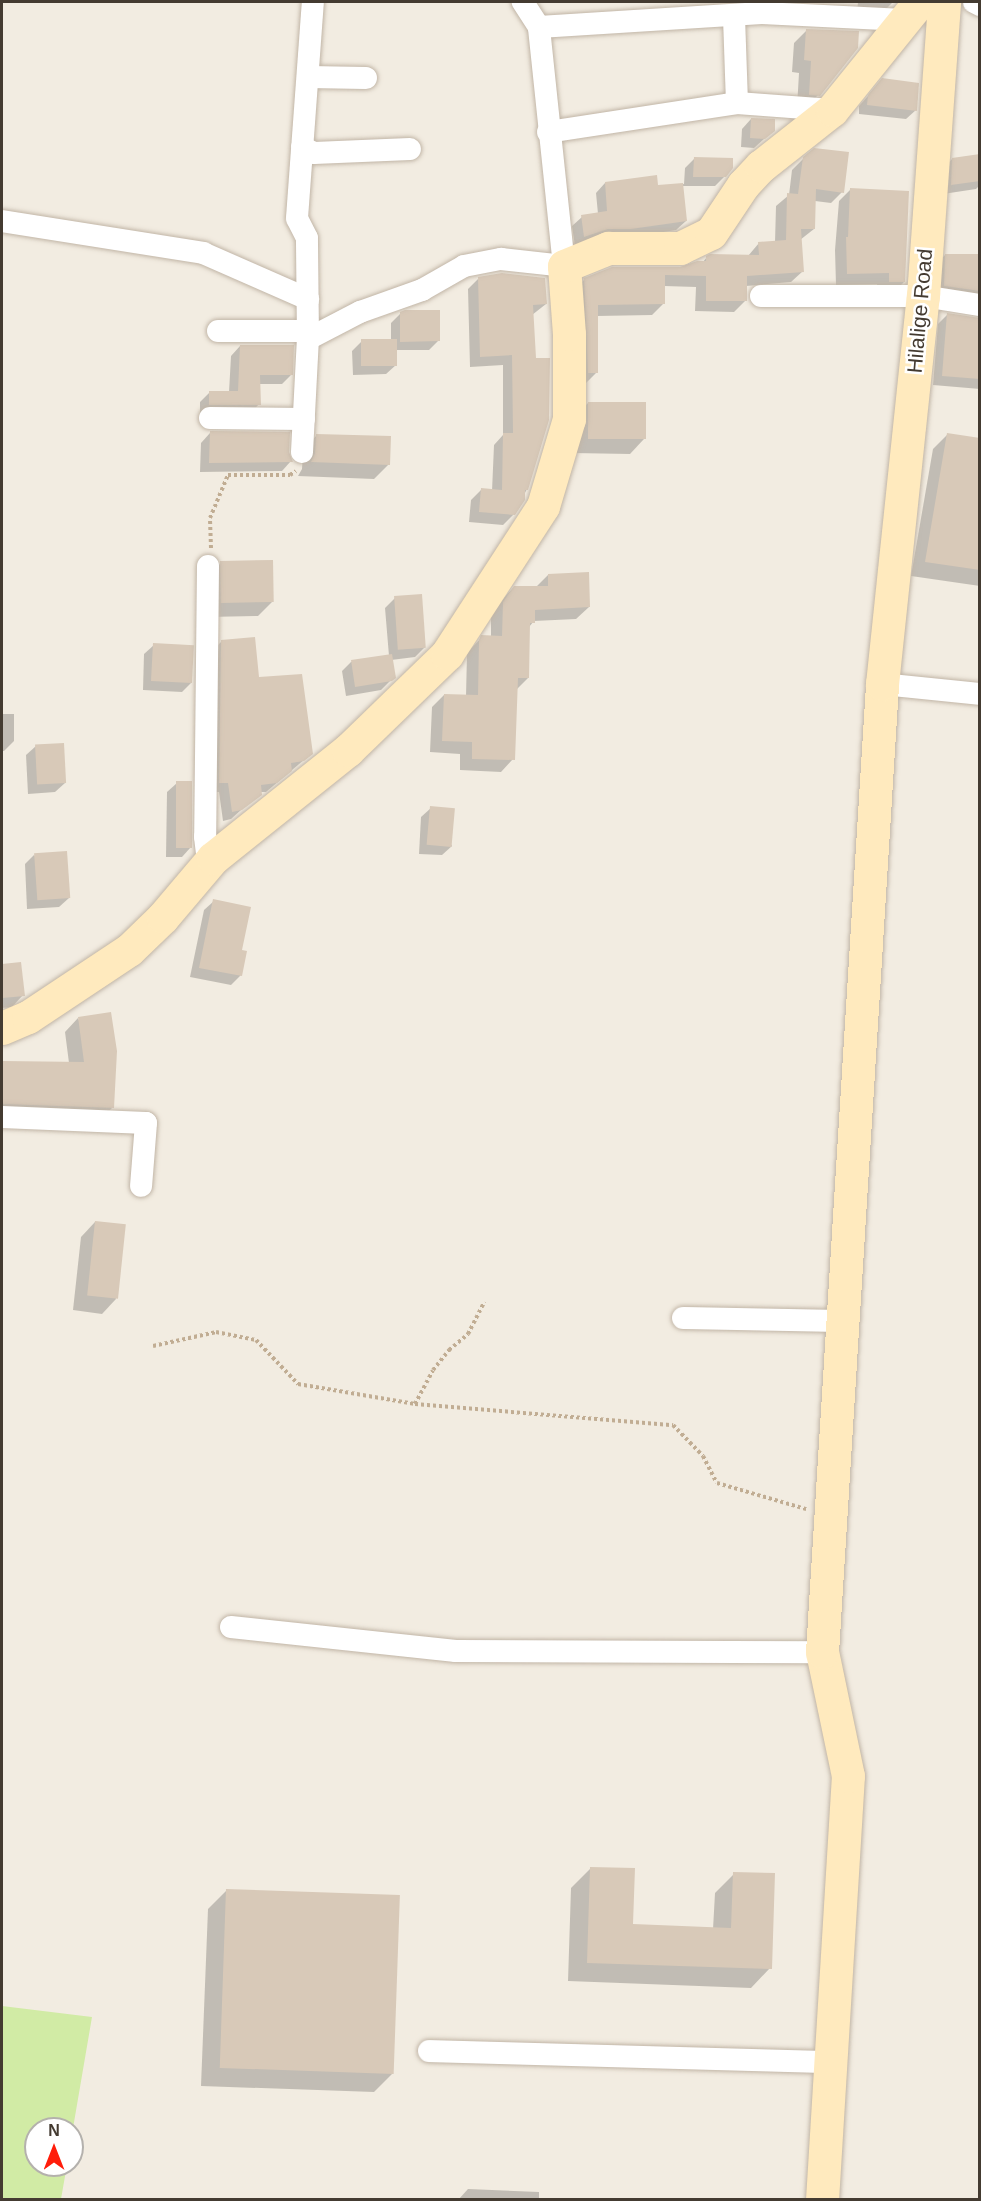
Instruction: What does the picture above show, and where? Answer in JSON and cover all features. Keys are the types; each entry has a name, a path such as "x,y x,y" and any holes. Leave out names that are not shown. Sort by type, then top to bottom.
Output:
{"street":[{"path":"302,452 308,335 307,238 297,218 313,2"},
{"path":"2,1028 28,1017 129,950 163,917 208,863 348,750 447,654 543,506 569,419 569,334 539,27 523,2"},
{"name":"Hilalige Road","path":"822,2199 848,1776 822,1652 882,684 923,296 944,2"},
{"path":"974,2 980,5"},
{"path":"539,27 734,17 762,7 911,11"},
{"path":"218,331 308,335 360,312 422,290 464,266 501,259 564,266 608,248 680,248 711,233 743,185 760,166 832,110 911,11"},
{"path":"734,17 737,103"},
{"path":"308,77 366,78"},
{"path":"548,132 737,103 832,110"},
{"path":"302,147 314,153 410,149"},
{"path":"2,222 203,253 308,299"},
{"path":"761,296 923,296 980,305"},
{"path":"210,418 304,419"},
{"path":"208,566 205,837 208,863"},
{"path":"882,684 980,694"},
{"path":"2,1117 147,1123 141,1186"},
{"path":"683,1318 842,1321"},
{"path":"231,1627 456,1651 822,1652"},
{"path":"429,2051 831,2062"}],"path":[{"path":"208,566 213,538 210,518 228,475 290,475 301,468 302,452"},
{"path":"415,1404 433,1370 449,1350 468,1334 484,1302"},
{"path":"153,1346 216,1332 256,1340 298,1384 415,1404 673,1425 703,1456 717,1483 830,1516"}],"green space":[{"path":"2,2006 92,2017 75,2117 24,2117 24,2177 65,2177 61,2199 2,2199"}],"building":[{"path":"806,29 859,31 858,48 820,96 809,95 811,61 804,60"},
{"path":"882,78 919,83 917,111 867,105 868,95"},
{"path":"751,118 775,119 775,131 765,139 750,138"},
{"path":"814,148 849,152 844,193 816,189 815,229 801,229 804,272 747,276 747,301 706,301 706,276 665,275 665,304 598,305 598,373 588,373 584,278 612,267 680,267 697,261 706,261 706,256 710,254 759,255 758,242 786,240 787,193 798,194 803,157"},
{"path":"980,154 980,181 951,185 952,158"},
{"path":"694,157 733,158 733,168 726,177 693,177"},
{"path":"657,175 658,185 683,183 687,221 631,229 608,229 584,237 581,215 607,211 605,182"},
{"path":"850,188 909,191 905,282 889,282 889,273 847,274 846,237 848,237"},
{"path":"945,254 980,254 980,291 944,286"},
{"path":"502,273 545,278 547,304 533,305 536,358 550,358 549,420 528,490 525,490 525,500 515,515 479,512 481,488 502,490 503,433 513,433 512,355 480,357 478,277"},
{"path":"440,310 440,341 400,342 400,312"},
{"path":"947,313 980,318 980,379 942,376"},
{"path":"361,339 397,339 397,366 361,366"},
{"path":"240,345 294,345 293,375 260,375 261,405 209,405 209,391 238,391"},
{"path":"588,402 646,402 646,439 588,439"},
{"path":"210,431 290,432 289,452 293,462 209,463"},
{"path":"947,433 980,438 980,570 925,562"},
{"path":"316,434 391,436 390,465 311,462 315,453"},
{"path":"273,560 274,602 221,603 220,561"},
{"path":"589,572 590,607 535,610 535,623 530,623 529,678 518,678 515,760 472,759 472,742 442,741 444,694 478,695 479,640 481,635 502,636 503,602 514,586 548,586 548,574"},
{"path":"422,594 426,648 398,650 394,596"},
{"path":"255,637 259,677 302,674 313,754 304,761 291,763 292,771 277,783 261,785 262,795 242,810 232,812 228,783 219,783 221,640"},
{"path":"153,643 194,645 192,683 151,681"},
{"path":"392,654 396,678 392,681 355,687 351,660"},
{"path":"64,743 66,783 37,784 35,745"},
{"path":"176,781 192,781 192,848 176,848"},
{"path":"430,806 455,808 452,847 427,845"},
{"path":"67,851 70,898 37,900 34,853"},
{"path":"213,899 251,907 242,950 247,951 242,976 199,968"},
{"path":"21,962 25,996 2,998 2,964"},
{"path":"111,1012 117,1051 114,1108 2,1104 2,1061 84,1062 78,1017"},
{"path":"95,1221 126,1224 118,1299 87,1296"},
{"path":"590,1867 635,1868 633,1924 731,1928 733,1872 775,1873 772,1969 587,1963"},
{"path":"226,1889 400,1895 394,2074 220,2068"}]}
